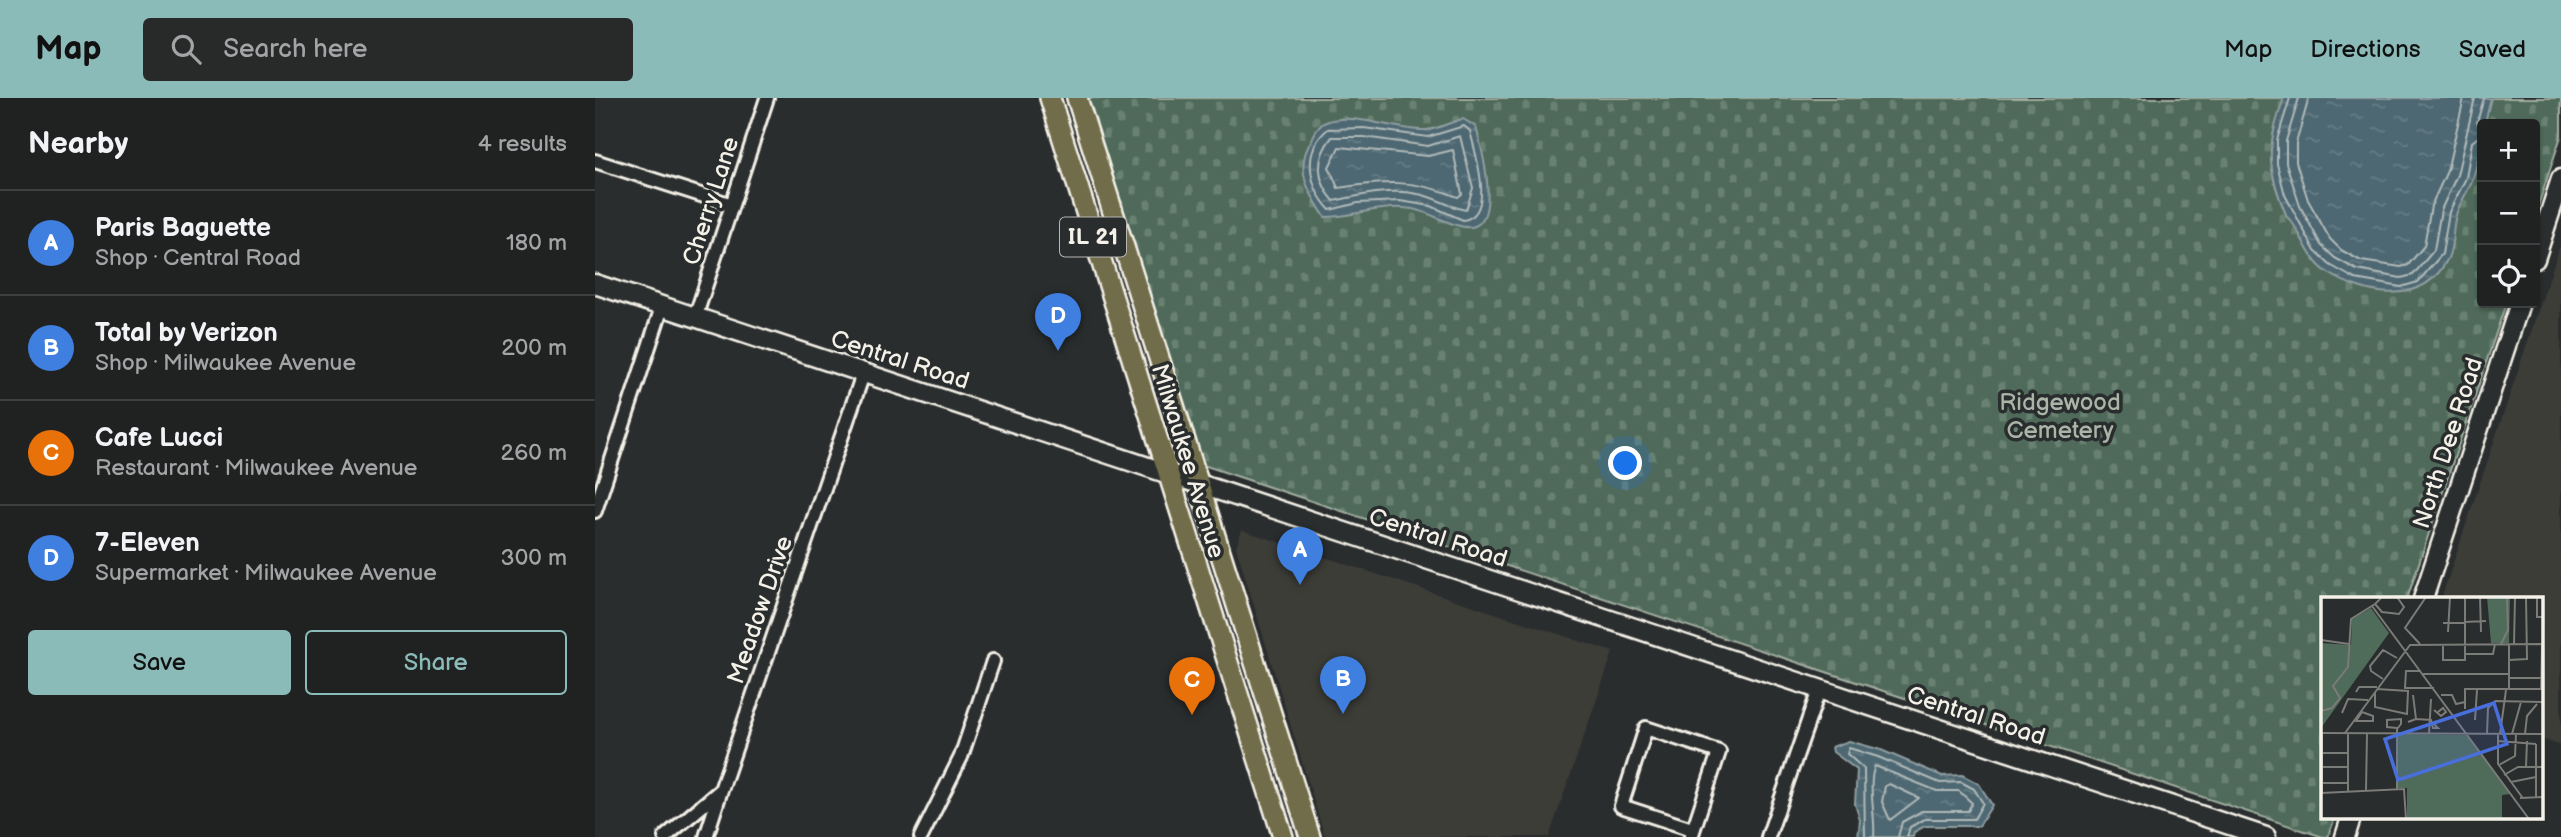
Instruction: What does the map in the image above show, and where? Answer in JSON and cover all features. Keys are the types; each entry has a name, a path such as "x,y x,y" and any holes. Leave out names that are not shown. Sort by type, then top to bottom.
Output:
{"main road":[{"name":"Milwaukee Avenue","path":"1050,98 1283,837"},
{"name":"Milwaukee Avenue","path":"1077,98 1310,837"},
{"path":"2540,245 2561,179"},
{"name":"Central Road","path":"595,285 2247,834 2266,837"},
{"name":"North Dee Road","path":"2424,597 2518,308"},
{"path":"1240,704 1254,722 1277,798 1286,806 1301,809"},
{"path":"2345,837 2350,820"}],"street":[{"name":"Cherry Lane","path":"695,318 767,98"},
{"path":"595,161 732,205"},
{"path":"595,511 661,307"},
{"name":"Meadow Drive","path":"706,837 863,374"},
{"path":"921,837 961,757 993,661"},
{"path":"1768,837 1819,690"},
{"path":"1646,728 1719,752 1691,833 1621,806 1646,728"},
{"path":"665,837 721,790"}],"shaded area":[{"path":"2561,243 2561,746 2543,739 2543,597 2442,597"},
{"path":"1242,530 1613,652 1549,837 1325,837 1236,547"}],"green space":[{"name":"Ridgewood Cemetery","path":"1088,98 2561,98 2561,136 2540,200 2540,119 2477,119 2477,308 2504,308 2408,597 2321,597 2321,820 2334,820 2328,837 1203,465"}],"water":[{"path":"2284,98 2491,98 2486,119 2477,119 2477,162 2472,181 2456,215 2448,258 2438,274 2409,291 2393,293 2359,287 2327,272 2313,259 2287,217 2275,184 2271,158 2274,131"},
{"path":"1337,119 1363,120 1427,130 1463,119 1476,127 1486,170 1487,205 1483,219 1474,226 1460,226 1404,208 1325,217 1309,191 1304,173 1305,153 1316,131 1326,122"},
{"path":"1849,741 1881,750 1942,776 1962,775 1979,784 1992,805 1979,826 1925,826 1914,832 1913,837 1858,837 1860,820 1855,804 1857,770 1833,752 1832,747"}],"place":[{"name":"7-Eleven","path":"1058,351"},
{"name":"Paris Baguette","path":"1300,585"},
{"name":"Total by Verizon","path":"1343,714"},
{"name":"Cafe Lucci","path":"1192,715"}]}
